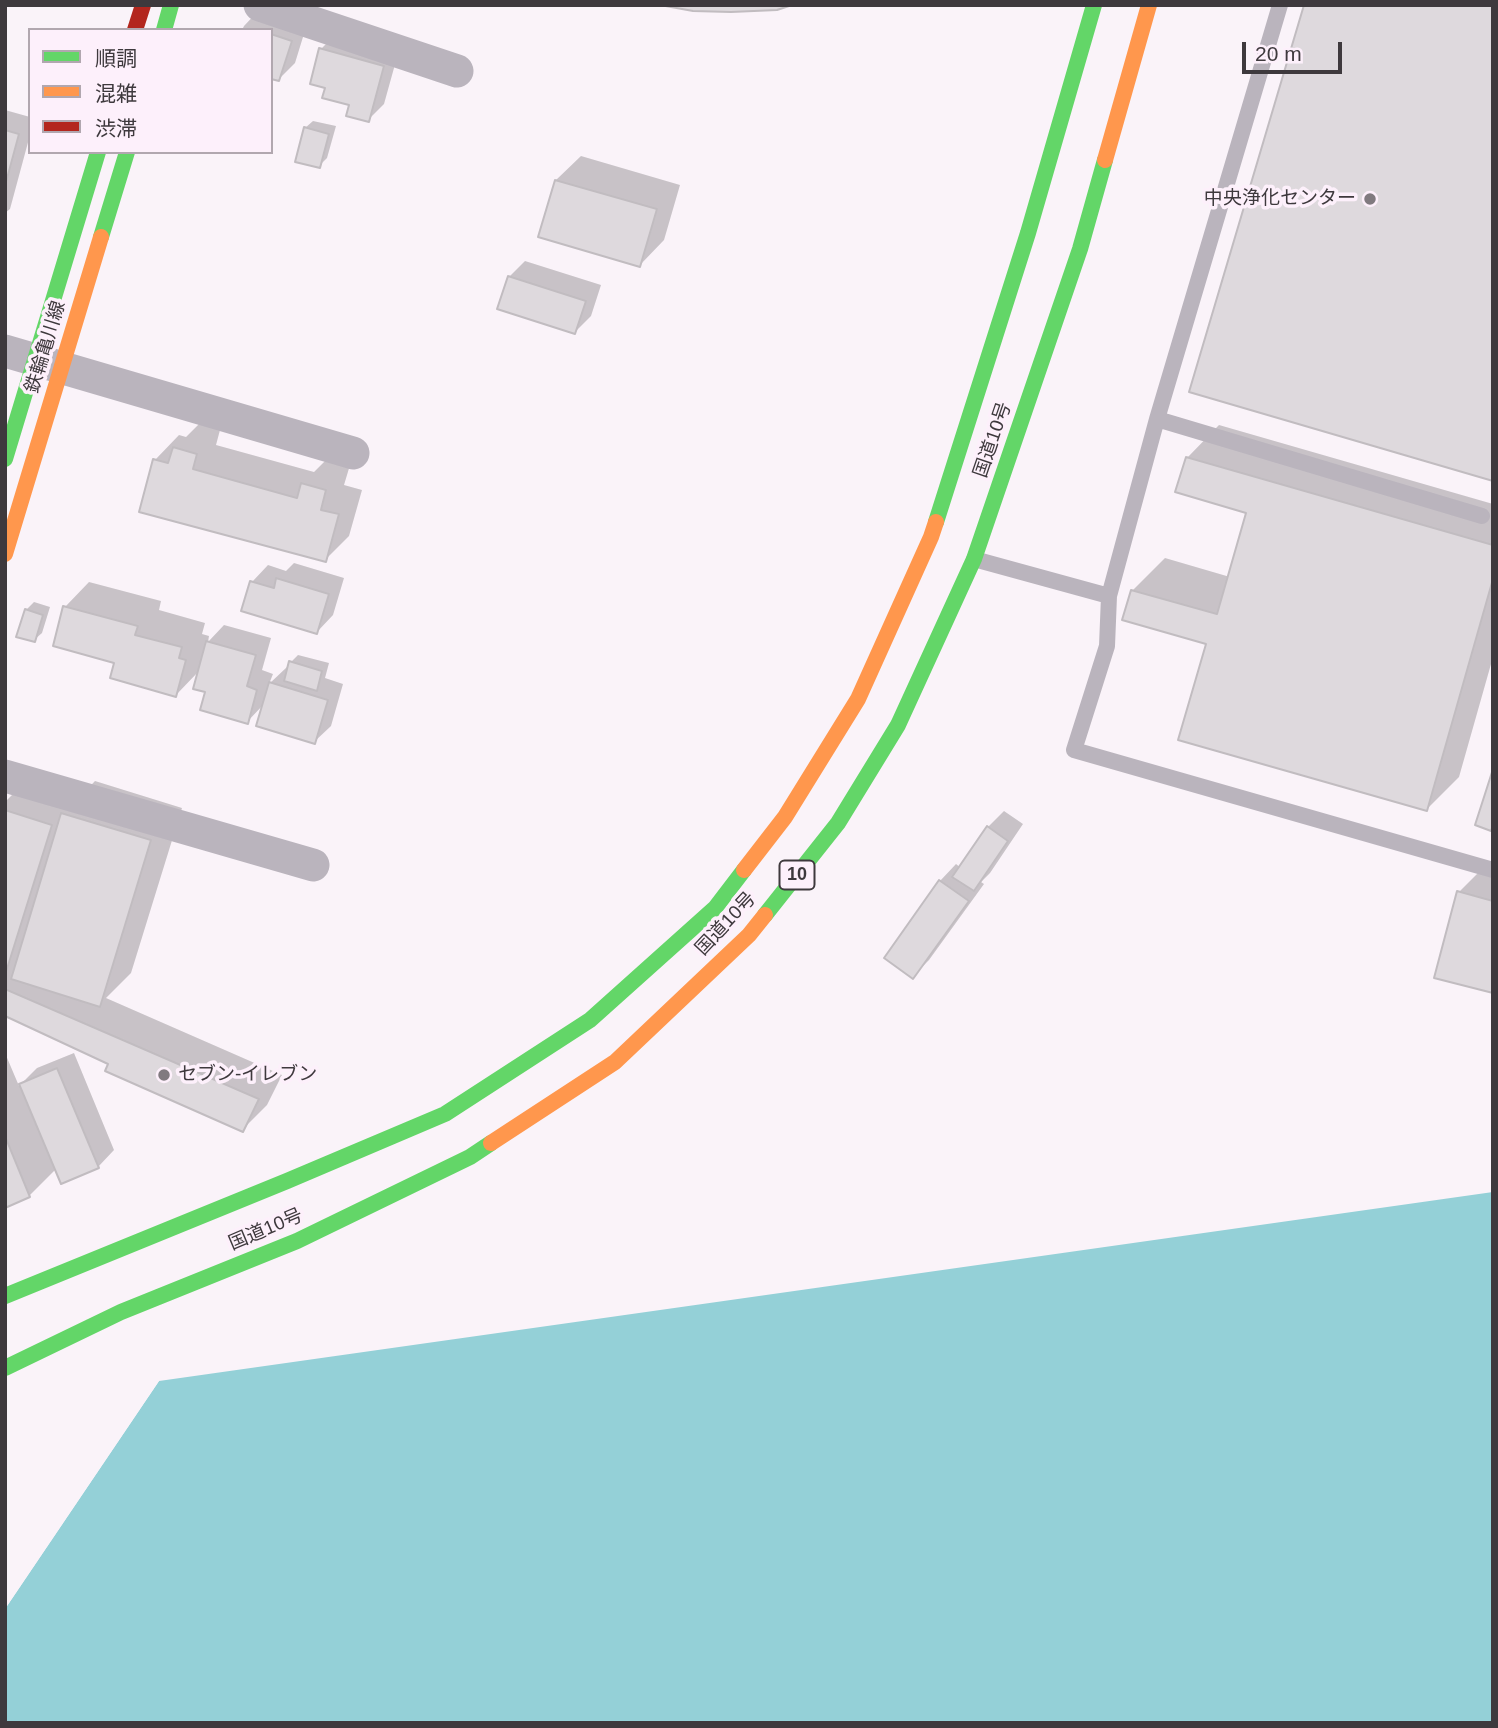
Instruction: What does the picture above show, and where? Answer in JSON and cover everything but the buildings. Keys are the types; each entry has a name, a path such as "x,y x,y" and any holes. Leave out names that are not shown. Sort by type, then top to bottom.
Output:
{"main road":[{"path":"136,28 143,5"},
{"path":"164,28 171,5"},
{"name":"国道10号","path":"5,1296 275,1187 445,1114 590,1020 715,908 785,817 858,699 931,537 1028,233 1094,5"},
{"name":"国道10号","path":"5,1368 121,1312 297,1241 470,1157 615,1062 749,935 838,823 898,724 974,559 1080,248 1149,5"},
{"name":"鉄輪亀川線","path":"5,459 97,154"},
{"name":"鉄輪亀川線","path":"5,554 34,359 126,154"}],"street":[{"path":"260,5 457,71"},
{"path":"34,359 353,453"},
{"path":"5,776 313,865"}],"lane":[{"path":"1280,5 1157,419 1109,596 1107,646 1074,750 1493,870"},
{"path":"1157,419 1482,516"},
{"path":"974,559 1109,596"}],"water":[{"path":"1493,1192 1493,1723 5,1723 5,1609 159,1381"}],"pier":[{"path":"155,1381 159,1381 5,1609 5,1602"}],"traffic: fast":[{"path":"165,28 171,5"},
{"path":"936,522 1028,233 1094,5"},
{"path":"5,459 97,154"},
{"path":"101,237 126,154"},
{"path":"765,915 838,823 898,725 974,559 1080,249 1105,160"},
{"path":"5,1296 445,1114 590,1020 715,908 744,870"},
{"path":"5,1368 121,1312 297,1241 470,1157 491,1143"}],"traffic: slow":[{"path":"1105,160 1149,5"},
{"path":"5,554 101,237"},
{"path":"744,870 785,817 858,699 936,522"},
{"path":"491,1143 615,1062 749,935 765,915"}],"traffic: jam":[{"path":"136,28 143,5"}],"place":[{"name":"中央浄化センター","path":"1370,199"},
{"name":"セブン-イレブン","path":"164,1075"}]}
